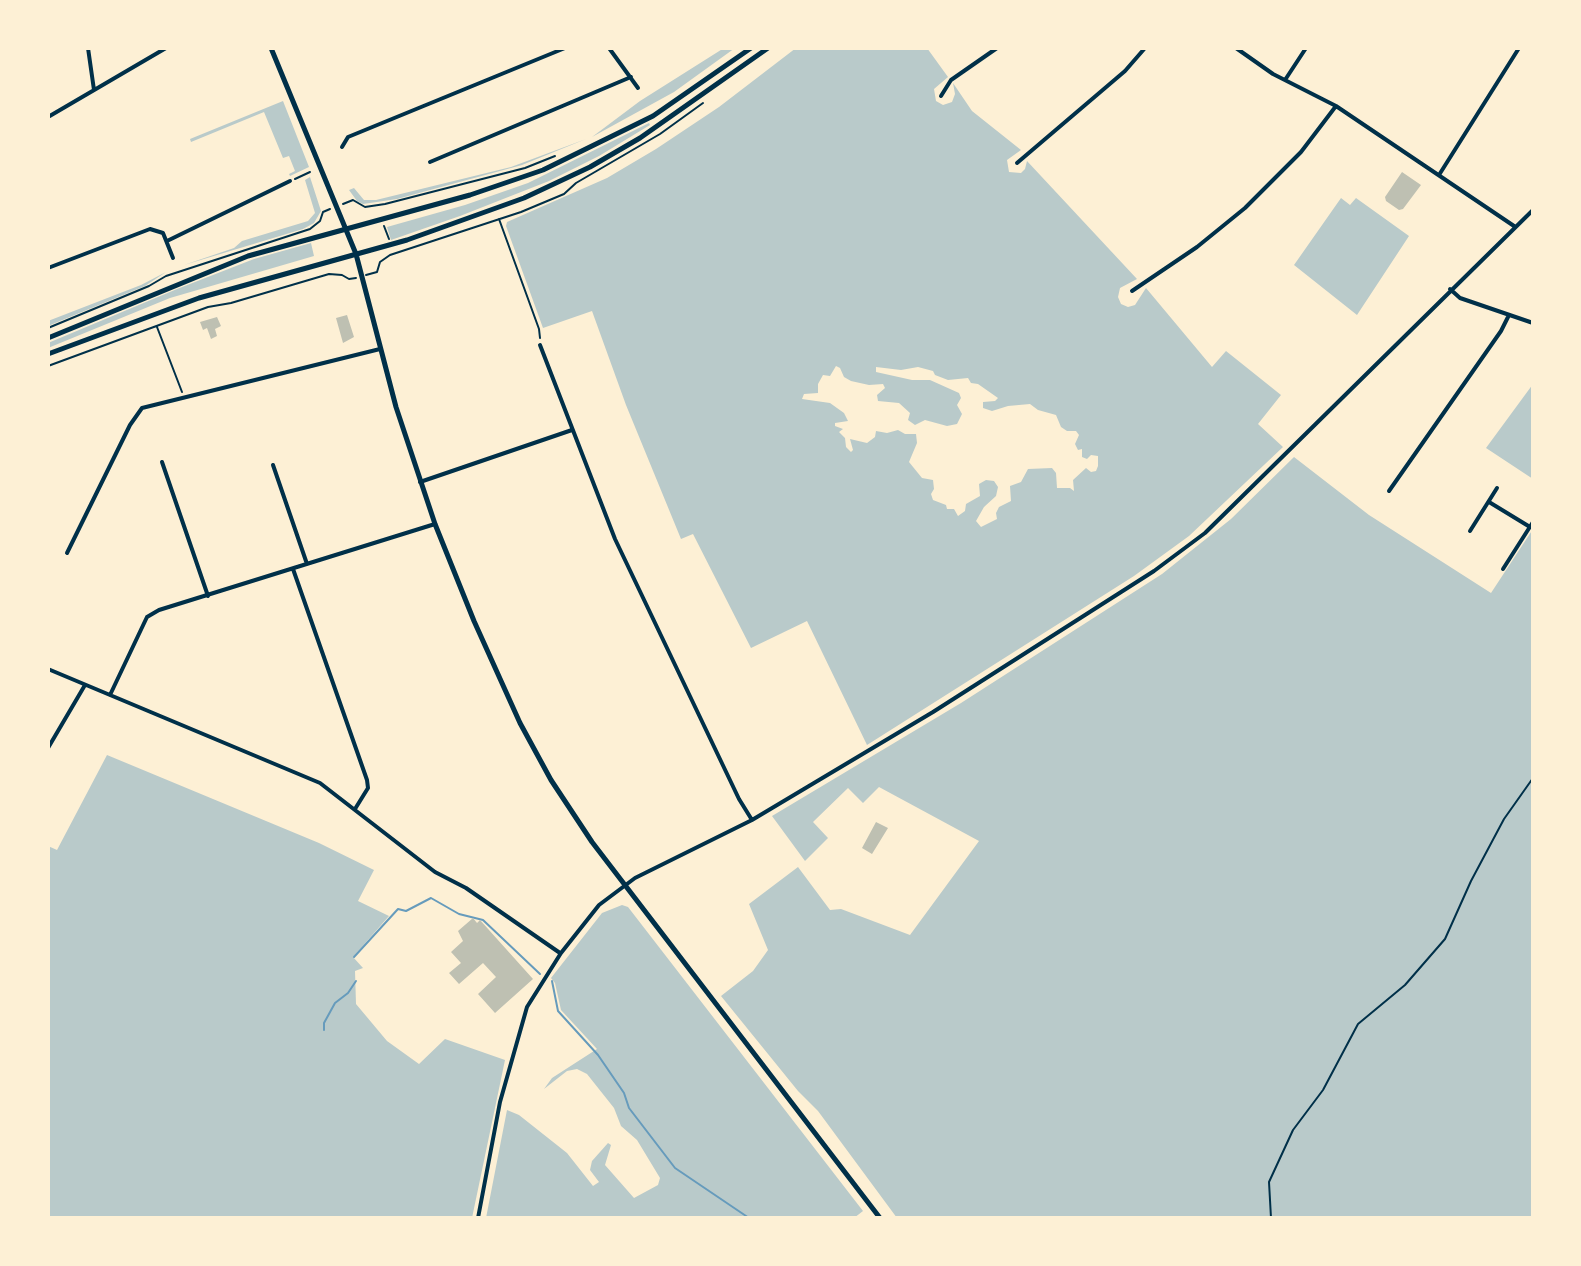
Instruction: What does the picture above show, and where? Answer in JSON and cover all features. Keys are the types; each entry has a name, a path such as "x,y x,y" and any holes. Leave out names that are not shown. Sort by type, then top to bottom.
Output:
{"main road":[{"path":"271,48 356,254 380,349 435,524 520,723 571,811 624,886 880,1218"},
{"path":"48,338 248,256 496,187 580,154 665,109 751,48"},
{"path":"48,354 199,298 391,245 494,210 590,167 671,118 768,48"}],"street":[{"path":"88,48 94,90"},
{"path":"48,117 166,48"},
{"path":"342,147 348,137 565,48"},
{"path":"609,48 638,88"},
{"path":"941,96 951,80 997,48"},
{"path":"1017,163 1125,71 1145,48"},
{"path":"1236,48 1285,80 1336,106 1514,226"},
{"path":"1285,80 1306,48"},
{"path":"1439,175 1519,48"},
{"path":"430,162 631,77"},
{"path":"1132,291 1197,247 1245,208 1301,152 1336,106"},
{"path":"167,241 290,181"},
{"path":"478,1218 500,1102 523,1018 533,996 592,912 624,886 752,820 933,712 1154,571 1205,533 1533,210"},
{"path":"48,268 150,229 160,231 173,258"},
{"path":"1450,289 1460,298 1533,323"},
{"path":"1389,491 1501,331 1509,315"},
{"path":"540,345 627,565 739,799 752,820"},
{"path":"67,553 139,411 148,405 380,349"},
{"path":"420,482 572,430"},
{"path":"162,462 208,596"},
{"path":"273,465 307,564"},
{"path":"1470,531 1497,488"},
{"path":"1489,502 1532,525 1503,569"},
{"path":"110,695 147,617 435,524"},
{"path":"293,569 367,780 368,788 355,809"},
{"path":"48,669 309,778 355,809 435,872 466,888 561,953"},
{"path":"48,748 85,685"}],"path":[{"path":"353,200 360,205 377,206 525,168 555,156"},
{"path":"290,181 310,172"},
{"path":"48,328 166,276 310,229 320,221 323,212"},
{"path":"498,218 539,329 540,345"},
{"path":"362,276 377,272 383,259 394,253 381,219"},
{"path":"48,366 156,325 323,275 336,273 349,279"},
{"path":"156,325 184,396"},
{"path":"1271,1218 1269,1182 1293,1130 1323,1090 1358,1024 1405,985 1445,939 1504,819 1533,778"}],"shaded area":[{"path":"724,48 735,48 674,92 592,137 640,101"},
{"path":"796,48 927,48 948,77 934,89 936,101 943,105 952,102 955,94 953,83 972,111 1021,150 1007,160 1009,172 1021,173 1027,161 1137,279 1120,288 1118,297 1121,304 1128,307 1135,305 1146,288 1212,367 1226,351 1281,395 1258,424 1283,447 1189,536 1134,576 867,745 807,621 751,648 693,534 681,539 626,405 592,311 543,328 506,226 507,222 607,178 719,107","holes":["836,366 844,377 851,381 883,384 885,388 877,395 878,401 899,403 910,413 908,420 915,425 925,420 947,426 957,424 962,414 957,405 961,398 959,393 930,380 912,380 876,372 876,367 901,370 918,367 948,380 968,378 971,383 978,384 998,398 983,402 983,408 992,411 1030,404 1038,410 1056,415 1061,427 1076,431 1079,435 1075,444 1078,450 1082,449 1082,457 1098,456 1098,466 1096,471 1091,472 1086,468 1073,480 1074,491 1057,488 1056,473 1052,468 1028,469 1021,482 1010,486 1011,501 999,507 997,519 981,527 976,521 984,507 996,496 998,487 994,481 986,480 979,484 980,496 966,504 965,511 958,516 954,509 947,509 946,505 933,500 933,480 922,478 909,462 917,443 916,434 898,430 887,433 876,431 875,437 867,443 850,439 851,452 839,432 843,429 835,426 835,423 848,421 844,413 830,403 802,399 804,394 818,393 818,384 823,375 830,376"]},
{"path":"283,101 309,167 290,176 295,171 289,156 283,158 264,112 191,142 190,139"},
{"path":"649,123 599,156 549,181 391,240 387,227 528,183"},
{"path":"586,139 522,165 397,199 363,204 349,190 354,188 364,200 376,200 511,167"},
{"path":"310,177 321,211 314,223 184,265 234,248 242,241 308,221 315,213 305,180"},
{"path":"1341,198 1350,205 1356,198 1409,236 1357,315 1294,265"},
{"path":"311,243 314,256 170,298 48,348 48,343 177,289 254,259"},
{"path":"166,272 145,286 48,326 48,321 141,285"},
{"path":"1533,384 1533,479 1486,448"},
{"path":"1294,457 1369,515 1491,593 1533,529 1533,1218 897,1218 818,1111 721,996 753,971 768,950 749,904 798,867 830,910 841,909 910,935 979,841 879,787 863,803 848,788 813,822 828,838 805,861 772,816 961,703 1162,574 1231,519"},
{"path":"107,755 319,843 374,870 358,901 389,916 353,957 363,968 355,971 356,1004 387,1041 419,1064 445,1039 505,1060 472,1218 48,1218 48,846 57,850"},
{"path":"622,905 628,907 863,1211 854,1218 486,1218 507,1110 519,1115 567,1153 593,1186 599,1182 590,1170 592,1161 608,1143 611,1145 605,1165 634,1198 658,1185 660,1178 637,1140 621,1126 614,1108 587,1074 577,1069 567,1071 544,1089 552,1078 597,1049 561,1010 551,978 602,913"}],"building":[{"path":"1402,172 1421,185 1399,210 1385,197"},
{"path":"347,315 354,337 343,343 336,318"},
{"path":"217,317 221,326 215,329 217,336 211,339 207,328 203,330 200,322"},
{"path":"876,822 888,828 872,854 862,848"},
{"path":"473,918 477,923 480,920 533,979 495,1013 478,994 496,977 483,963 459,984 449,973 461,963 451,952 463,941 458,931"}],"waterway":[{"path":"354,957 398,909 406,911 431,898 459,914 483,920 540,974"},
{"path":"324,1030 324,1023 335,1003 348,993 356,981"},
{"path":"552,981 558,1011 598,1055 624,1093 629,1108 675,1168 749,1218"}]}
